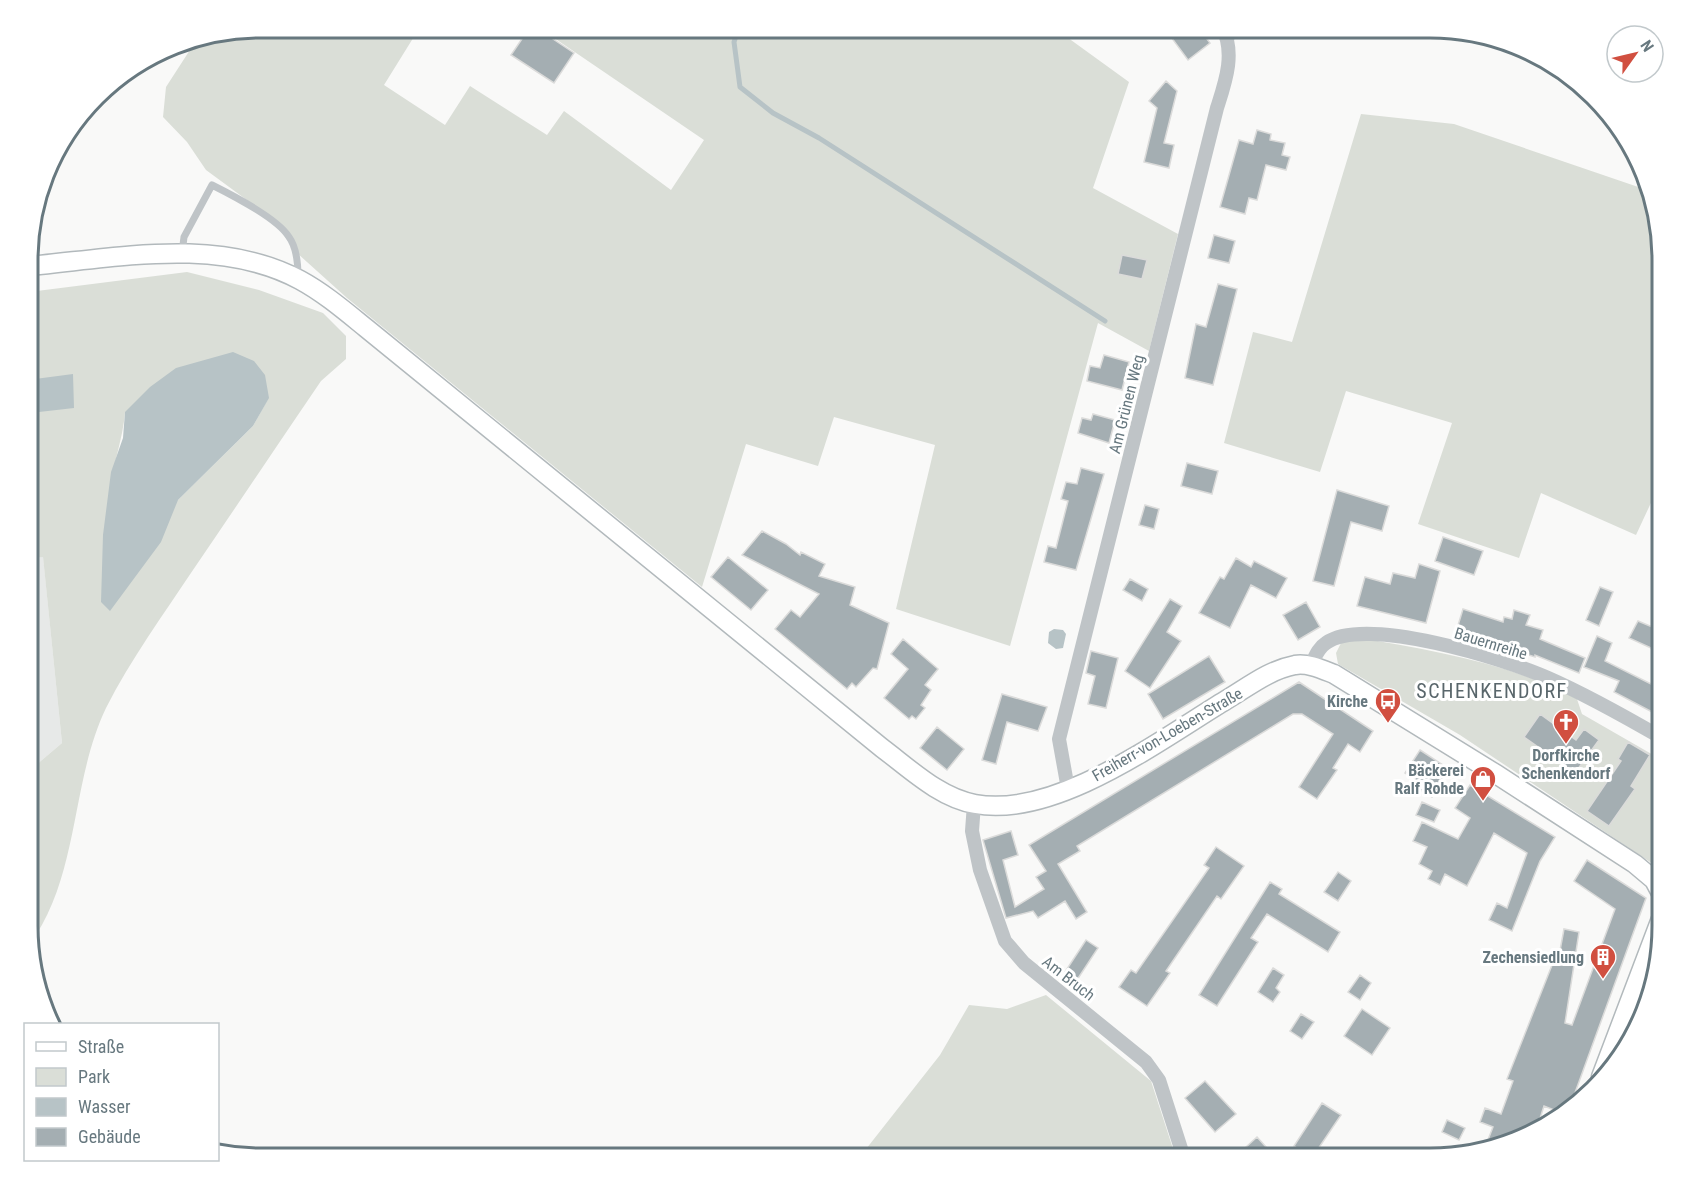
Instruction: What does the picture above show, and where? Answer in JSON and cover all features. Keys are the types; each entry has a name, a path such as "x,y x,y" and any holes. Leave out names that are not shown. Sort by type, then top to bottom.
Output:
{"main road":[{"name":"Freiherr-von-Loeben-Straße","path":"38,265 182,253 218,255 241,260 298,279 366,328 907,768 940,790 974,804 1018,805 1068,789 1117,767 1268,675 1297,665 1311,665"},
{"path":"1311,665 1334,674 1496,774 1635,864 1652,878"},
{"path":"1608,1057 1651,946"}],"street":[{"name":"Am Grünen Weg","path":"1068,789 1059,739 1217,108 1228,75 1225,38"},
{"name":"Bauernreihe","path":"1311,665 1320,647 1328,641 1354,632 1408,637 1478,655 1545,676 1597,700 1652,732"},
{"name":"Am Bruch","path":"974,804 972,831 980,870 1005,941 1023,963 1146,1062 1159,1080 1181,1148"}],"lane":[{"path":"182,253 184,237 212,185 259,212 289,236 298,260 298,279"}],"shaded area":[{"path":"43,556 62,743 38,763 38,557"}],"green space":[{"path":"413,38 384,85 445,125 470,86 547,135 564,111 671,190 704,140 554,38 1068,38 1129,82 1093,188 1178,234 1149,351 1098,323 1010,646 896,609 935,445 834,417 818,466 746,444 702,587 347,298 297,253 270,217 206,170 187,142 163,117 166,87 191,48 231,39"},
{"path":"1361,114 1454,124 1640,188 1650,231 1652,260 1652,501 1636,535 1541,493 1519,558 1418,524 1452,423 1346,391 1320,472 1224,443 1253,332 1292,342"},
{"path":"187,272 259,290 323,313 346,336 346,359 321,381 159,621 106,708 94,737 57,890 38,930 38,763 62,743 43,557 38,557 38,291","holes":["268,399 253,426 178,500 110,494 125,412"]},
{"path":"1356,637 1470,659 1551,686 1577,699 1582,714 1652,754 1652,863 1460,735 1338,664 1336,653 1342,641"},
{"path":"1046,995 1151,1081 1173,1148 867,1148 940,1055 969,1005 1007,1009"}],"water":[{"path":"233,352 254,361 265,375 269,398 253,426 178,500 161,542 110,611 101,602 103,535 111,472 123,438 125,412 150,387 176,368"},
{"path":"73,374 74,408 39,412 38,379"},
{"path":"1054,629 1063,630 1066,634 1063,648 1056,649 1048,643 1049,632"}],"building":[{"path":"523,38 552,38 574,53 554,83 511,55"},
{"path":"1172,38 1206,38 1210,43 1188,60"},
{"path":"1166,81 1177,91 1164,143 1174,145 1169,168 1144,162 1157,108 1149,101"},
{"path":"1257,130 1271,134 1270,140 1285,143 1282,155 1290,157 1286,170 1266,165 1257,200 1249,198 1245,214 1220,207 1239,140 1253,144"},
{"path":"1214,235 1235,241 1229,263 1208,258"},
{"path":"1122,255 1147,260 1142,279 1118,274"},
{"path":"1218,284 1237,289 1213,385 1185,378 1196,324 1206,327"},
{"path":"1104,355 1129,362 1122,390 1087,381 1090,366 1100,368"},
{"path":"1093,414 1115,420 1109,443 1078,433 1082,418 1091,420"},
{"path":"1187,463 1218,471 1212,494 1181,486"},
{"path":"1081,468 1104,474 1076,570 1044,562 1048,546 1056,548 1068,501 1061,499 1066,482 1077,484"},
{"path":"1337,490 1389,506 1382,531 1351,522 1334,586 1313,581"},
{"path":"1145,505 1159,509 1154,529 1139,525"},
{"path":"762,531 786,544 800,555 801,552 825,564 819,576 855,587 850,605 889,623 877,669 873,668 856,687 852,683 847,689 775,629 791,610 800,617 819,594 742,555"},
{"path":"1443,537 1483,551 1474,575 1435,561"},
{"path":"728,557 768,590 751,610 711,577"},
{"path":"1236,558 1251,567 1254,561 1287,578 1276,598 1251,585 1230,628 1199,613 1220,577 1224,579"},
{"path":"1419,564 1440,571 1426,623 1357,606 1365,577 1390,584 1393,573 1415,578"},
{"path":"1130,579 1148,589 1142,601 1123,590"},
{"path":"1600,587 1613,592 1599,626 1586,620"},
{"path":"1170,599 1182,606 1167,632 1181,641 1150,688 1125,671"},
{"path":"1306,602 1320,627 1298,640 1283,615"},
{"path":"1463,609 1503,622 1504,617 1512,619 1514,610 1530,615 1526,625 1543,630 1540,639 1585,658 1579,673 1535,655 1535,657 1456,632"},
{"path":"1638,621 1652,627 1652,648 1629,638"},
{"path":"1597,636 1612,643 1605,661 1651,684 1652,682 1652,712 1614,692 1619,681 1584,667"},
{"path":"903,639 938,669 925,685 931,690 921,705 925,708 916,719 912,716 909,719 884,698 908,669 891,654"},
{"path":"1091,651 1118,658 1106,708 1088,704 1095,676 1086,673"},
{"path":"1209,656 1225,682 1163,719 1148,694"},
{"path":"1299,682 1373,731 1360,752 1348,744 1333,768 1337,770 1317,799 1299,787 1333,734 1302,714 1293,714 1077,846 1080,851 1058,864 1087,912 1076,919 1065,901 1038,918 1033,911 1006,918 983,840 1011,831 1018,855 1003,860 1015,907 1044,889 1036,877 1046,871 1029,845"},
{"path":"1002,694 1047,707 1038,731 1007,722 996,764 982,760"},
{"name":"Dorfkirche Schenkendorf","path":"1540,714 1576,740 1584,729 1599,740 1575,773 1524,737"},
{"path":"937,727 964,749 947,770 920,748"},
{"path":"1628,742 1650,755 1631,786 1635,789 1609,826 1587,811 1621,761 1618,759"},
{"path":"1420,750 1449,769 1432,797 1412,785 1415,779 1405,773"},
{"path":"1470,785 1555,837 1540,861 1512,931 1489,920 1497,903 1507,908 1527,853 1494,833 1467,886 1445,874 1440,885 1428,879 1432,871 1419,864 1427,847 1413,841 1422,822 1458,839 1470,818 1455,808"},
{"path":"1422,802 1440,810 1434,822 1416,815"},
{"path":"1216,847 1244,866 1221,899 1217,896 1166,971 1170,973 1147,1006 1119,987 1131,970 1136,973 1209,868 1204,865"},
{"path":"1587,860 1646,898 1575,1093 1553,1110 1544,1106 1540,1118 1528,1125 1488,1140 1493,1127 1480,1122 1485,1108 1501,1114 1513,1081 1507,1079 1556,955 1559,956 1564,929 1579,932 1565,1023 1572,1025 1615,909 1574,881"},
{"path":"1338,872 1351,881 1338,901 1324,892"},
{"path":"1270,882 1282,889 1279,894 1340,932 1328,952 1267,914 1251,938 1258,942 1217,1006 1199,995"},
{"path":"1086,940 1098,948 1073,986 1061,978"},
{"path":"1273,968 1284,975 1276,988 1280,992 1273,1002 1258,992"},
{"path":"1360,975 1371,983 1360,1000 1348,992"},
{"path":"1362,1009 1390,1028 1372,1055 1344,1036"},
{"path":"1301,1014 1314,1022 1302,1039 1290,1031"},
{"path":"1205,1081 1236,1114 1215,1132 1185,1098"},
{"path":"1322,1103 1341,1115 1319,1148 1294,1146"},
{"path":"1447,1120 1465,1128 1459,1140 1442,1132"},
{"path":"1257,1137 1267,1148 1245,1148"}],"waterway":[{"path":"735,38 740,87 773,113 819,138 1105,321"}],"place":[{"name":"Kirche","path":"1388,724"},
{"name":"Dorfkirche Schenkendorf","path":"1566,745"},
{"name":"Bäckerei Ralf Rohde","path":"1483,802"},
{"name":"Zechensiedlung","path":"1603,980"}],"district":[{"name":"SCHENKENDORF","path":"1492,691"}]}
